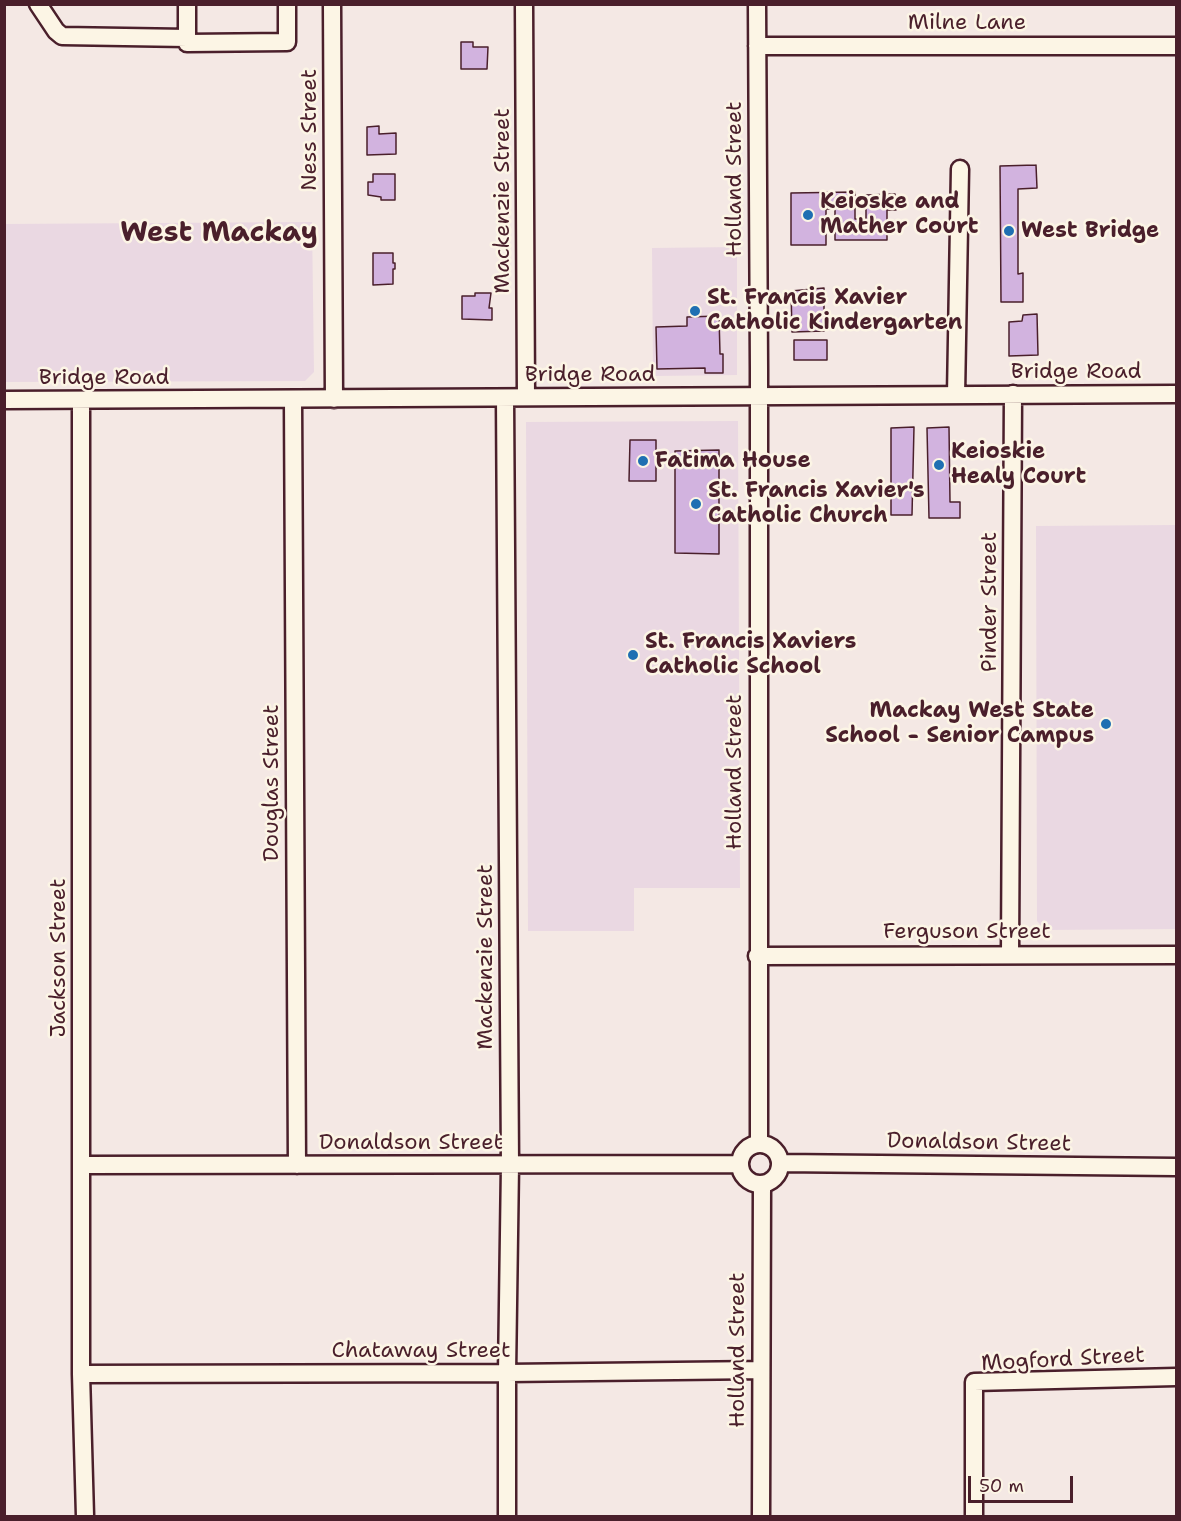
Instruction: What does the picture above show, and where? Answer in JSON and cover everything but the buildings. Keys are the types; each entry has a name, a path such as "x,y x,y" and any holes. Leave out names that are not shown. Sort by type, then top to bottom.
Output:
{"street":[{"path":"38,4 62,36 187,38"},
{"path":"186,4 187,43 287,42 287,4"},
{"name":"Ness Street","path":"332,4 334,399"},
{"name":"Mackenzie Street","path":"524,4 526,397"},
{"name":"Holland Street","path":"757,4 759,1144"},
{"name":"Milne Lane","path":"757,46 1176,46"},
{"path":"956,395 960,170"},
{"name":"Pinder Street","path":"1010,955 1013,394"},
{"name":"Bridge Road","path":"4,400 1176,394"},
{"name":"Mackenzie Street","path":"505,398 510,1165 507,1516"},
{"name":"Jackson Street","path":"81,400 81,1374 85,1516"},
{"name":"Douglas Street","path":"293,400 297,1166"},
{"name":"Ferguson Street","path":"757,956 1176,955"},
{"path":"759,1144 770,1146 780,1163 776,1176 768,1183 762,1184 751,1182 746,1178 740,1164 746,1150 759,1144"},
{"name":"Donaldson Street","path":"780,1163 1176,1167"},
{"name":"Donaldson Street","path":"82,1165 740,1164"},
{"name":"Holland Street","path":"761,1516 762,1184"},
{"name":"Chataway Street","path":"81,1374 760,1370"},
{"name":"Mogford Street","path":"974,1516 974,1382 1176,1377"}],"shaded area":[{"path":"312,222 314,372 305,381 5,382 5,224"},
{"name":"St. Francis Xavier Catholic Kindergarten","path":"737,247 737,375 653,376 652,248"},
{"name":"St. Francis Xaviers Catholic School","path":"738,421 740,888 634,888 634,931 528,931 526,422"},
{"name":"Mackay West State School - Senior Campus","path":"1176,525 1176,929 1045,930 1037,921 1036,526"}],"place":[{"name":"Keioske and Mather Court","path":"808,215"},
{"name":"West Bridge","path":"1009,231"},
{"name":"St. Francis Xavier Catholic Kindergarten","path":"695,311"},
{"name":"Fatima House","path":"643,461"},
{"name":"Keioskie Healy Court","path":"939,465"},
{"name":"St. Francis Xavier's Catholic Church","path":"696,504"},
{"name":"St. Francis Xaviers Catholic School","path":"633,655"},
{"name":"Mackay West State School - Senior Campus","path":"1106,724"}],"district":[{"name":"West Mackay","path":"219,234"}]}
